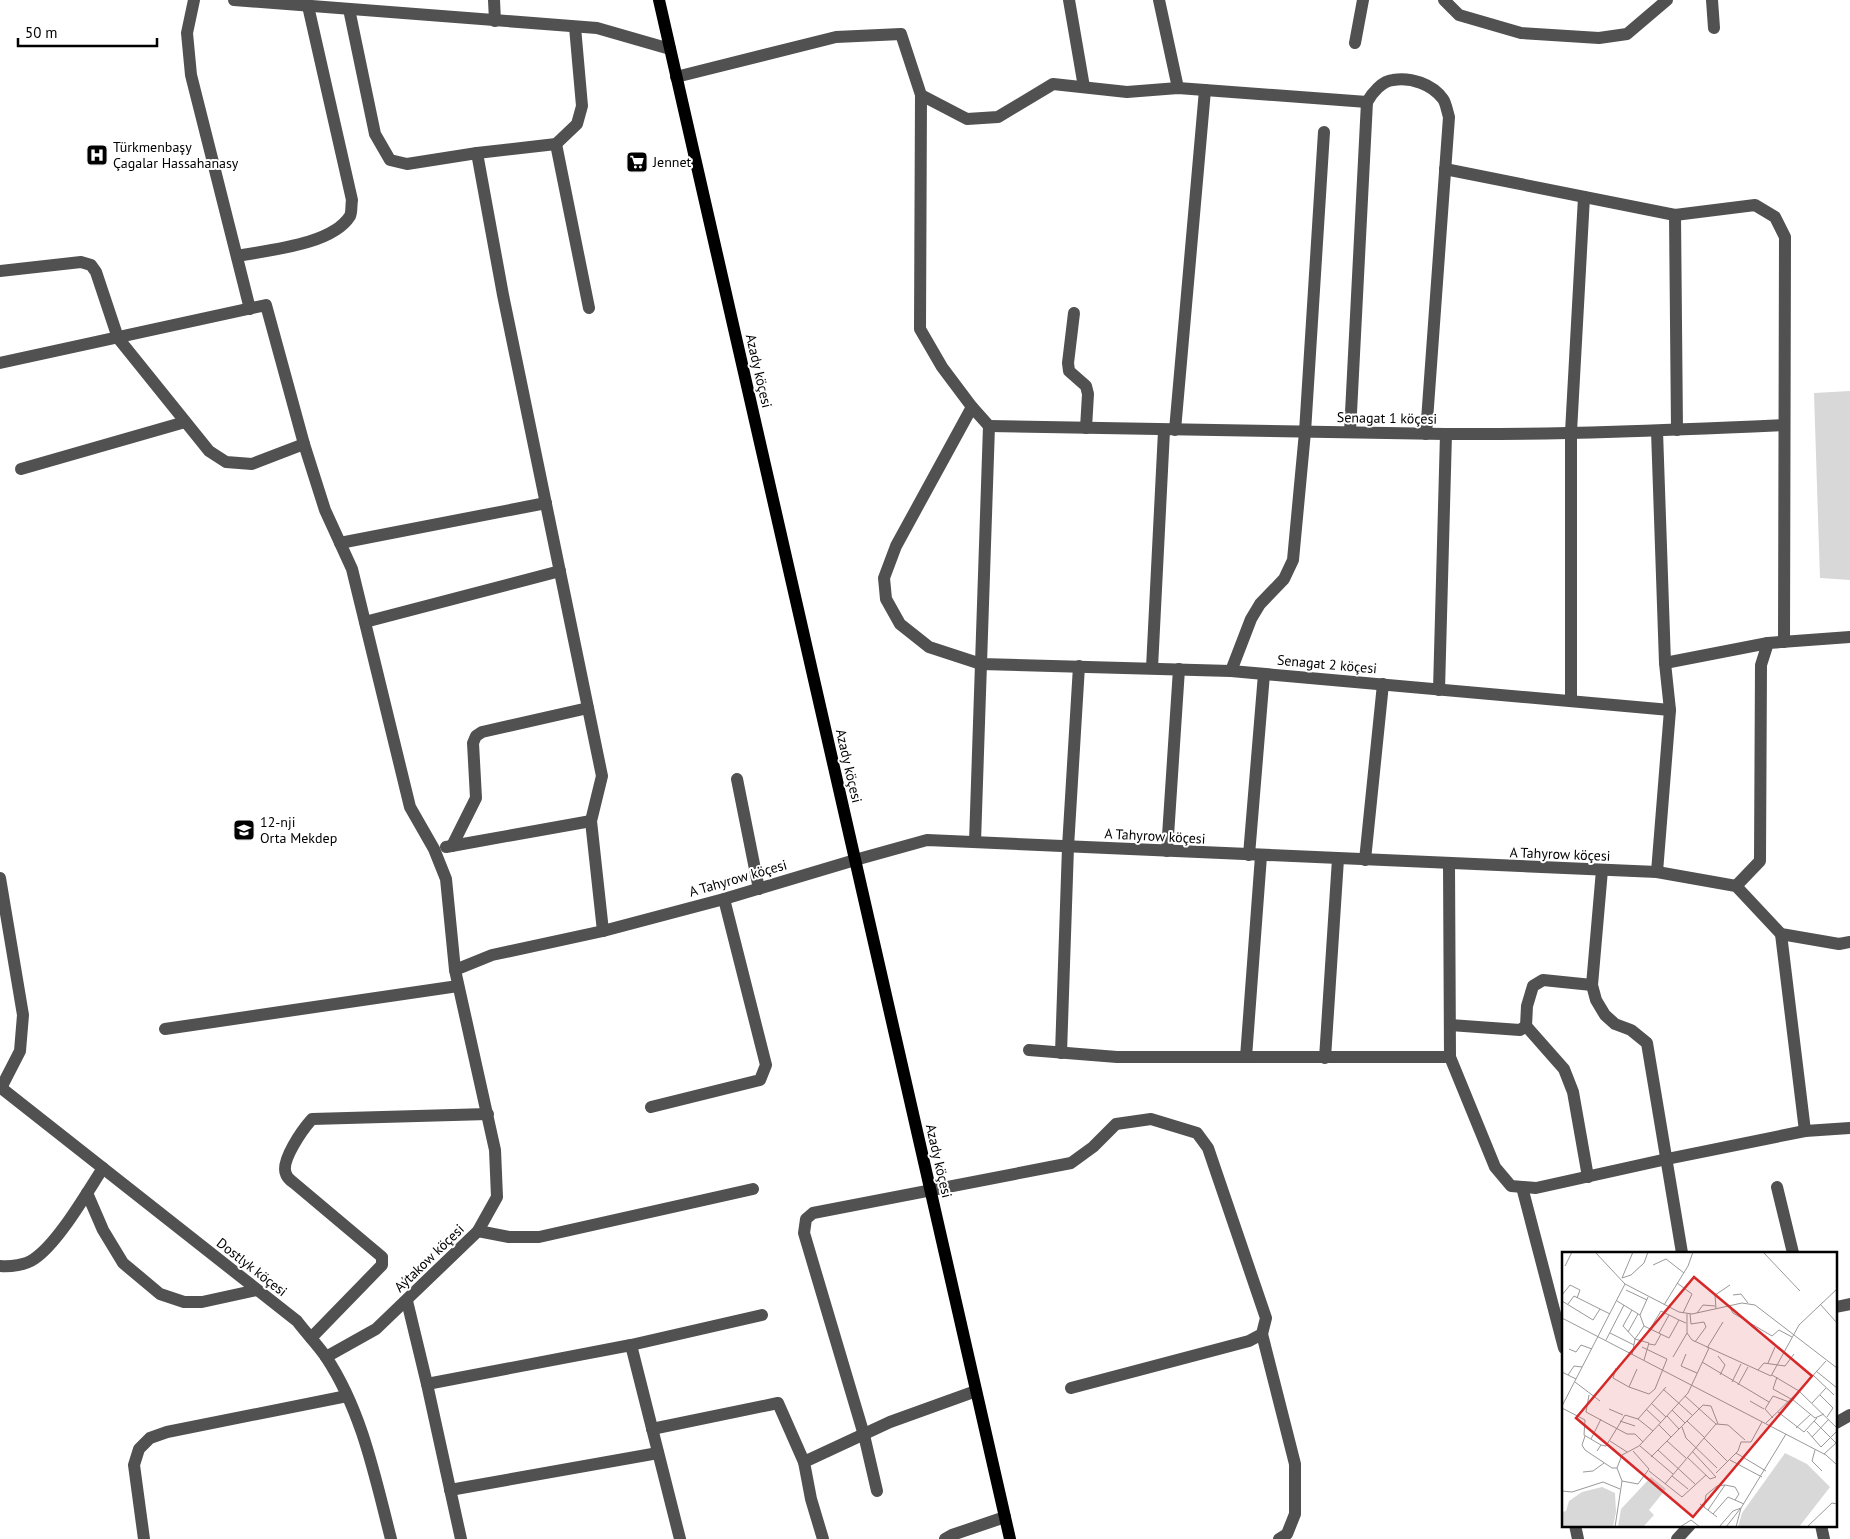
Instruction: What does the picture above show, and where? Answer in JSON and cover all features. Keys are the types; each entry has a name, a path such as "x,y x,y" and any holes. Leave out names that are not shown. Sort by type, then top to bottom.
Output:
{"main road":[{"name":"Azady köçesi","path":"659,0 1010,1539"}],"street":[{"path":"0,363 250,309 191,75 187,33 194,0"},
{"path":"234,0 306,4 348,9 597,28 670,49"},
{"path":"494,0 495,21"},
{"path":"1069,0 1084,87"},
{"path":"1159,0 1178,88"},
{"path":"1354,43 1363,0"},
{"path":"1444,0 1460,15 1521,33 1599,38 1627,34 1667,0"},
{"path":"1712,0 1714,28"},
{"path":"237,256 317,240 338,227 351,215 352,200 306,4"},
{"path":"348,9 375,134 390,160 407,164 477,152 556,144 577,124 582,106 575,27"},
{"path":"676,77 836,37 901,34 921,95 920,329 942,367 989,426 975,842"},
{"path":"1350,432 1367,102 1372,93 1392,80 1414,81 1429,86 1443,99 1449,117 1426,434"},
{"path":"921,95 967,119 998,117 1053,84 1127,92 1178,88 1367,102"},
{"path":"1152,668 1170,430 1205,90"},
{"path":"1231,671 1251,619 1260,604 1284,579 1293,560 1305,432 1324,132"},
{"path":"556,144 589,308"},
{"path":"477,152 503,295 602,776 591,821 603,931"},
{"path":"1445,169 1675,215 1755,205 1774,217 1785,237 1784,642"},
{"path":"1570,701 1571,432 1584,197"},
{"path":"1675,215 1677,430"},
{"path":"0,271 81,262 91,266 96,272 118,338 209,451 226,462 252,464 304,444"},
{"name":"Aýtakow köçesi","path":"250,309 266,305 304,444 325,510 352,569 410,807 434,849 446,879 454,970 495,1150 497,1197 478,1231 376,1329 326,1357"},
{"path":"1074,313 1068,363 1069,371 1086,386 1088,394 1086,428"},
{"name":"Senagat 2 köçesi","path":"972,407 896,546 884,578 886,599 900,624 929,647 981,664 1231,671 1670,710"},
{"path":"21,468 185,422"},
{"name":"Senagat 1 köçesi","path":"989,426 1446,434 1677,430 1784,425"},
{"path":"1657,430 1665,663 1670,710 1657,872"},
{"path":"1439,690 1446,434"},
{"path":"340,542 546,503"},
{"path":"365,622 560,571"},
{"path":"1665,663 1768,644 1850,637"},
{"path":"1768,644 1762,665 1760,861 1736,886 1781,934 1805,1131"},
{"path":"1061,1053 1068,846 1079,666"},
{"path":"1167,851 1179,669"},
{"path":"1246,1057 1264,674"},
{"path":"1365,860 1383,684"},
{"path":"452,846 476,798 473,743 476,736 482,732 588,708"},
{"path":"737,779 759,889"},
{"path":"434,849 591,821"},
{"name":"A Tahyrow köçesi","path":"454,970 492,955 603,931 724,899 927,840 1657,872 1736,886"},
{"path":"1325,1058 1338,859"},
{"path":"1448,864 1450,1058 1495,1167 1511,1186 1536,1188 1805,1131 1850,1128"},
{"path":"1602,870 1592,985 1596,1000 1605,1015 1615,1024 1631,1030 1647,1043 1682,1252"},
{"path":"0,878 23,1015 20,1051 1,1088"},
{"path":"651,1106 760,1080 766,1065 724,899"},
{"path":"1781,934 1839,944 1850,942"},
{"path":"1588,1177 1573,1092 1564,1068 1526,1026 1527,1006 1533,986 1544,980 1592,985"},
{"path":"165,1029 458,986"},
{"path":"1450,1025 1520,1030 1526,1026"},
{"path":"1029,1050 1117,1057 1450,1058"},
{"name":"Dostlyk köçesi","path":"1,1088 297,1321 326,1357 347,1396 364,1436 391,1539"},
{"path":"311,1338 382,1265 382,1257 294,1183 286,1174 284,1164 303,1128 312,1120 488,1114"},
{"path":"878,1492 864,1435 804,1233 806,1219 813,1213 1071,1163 1093,1147 1116,1124 1151,1120 1196,1133 1208,1148 1266,1318 1262,1334 1295,1464 1295,1514 1287,1534 1279,1539"},
{"path":"0,1266 7,1267 33,1260 52,1244 103,1168"},
{"path":"1522,1187 1562,1340"},
{"path":"1777,1187 1794,1252"},
{"path":"478,1231 509,1237 539,1237 753,1189"},
{"path":"87,1193 103,1230 123,1263 160,1294 184,1302 202,1302 257,1290"},
{"path":"407,1301 461,1539"},
{"path":"427,1384 631,1345 762,1315"},
{"path":"1071,1388 1249,1341 1262,1334"},
{"path":"631,1345 680,1539"},
{"path":"804,1462 890,1422 976,1391"},
{"path":"144,1539 134,1465 139,1449 150,1438 167,1432 347,1396"},
{"path":"652,1429 778,1403 804,1462 811,1499 822,1539"},
{"path":"1838,1422 1850,1415"},
{"path":"450,1490 658,1453"},
{"path":"945,1539 1005,1517"},
{"path":"1575,1526 1578,1539"},
{"path":"1677,1539 1689,1526"},
{"path":"1821,1526 1824,1539"}],"shaded area":[{"path":"1850,391 1850,580 1820,578 1814,393"}],"place":[{"name":"Türkmenbaşy Çagalar Hassahanasy","path":"97,155"},
{"name":"Jennet","path":"637,162"},
{"name":"12-nji Orta Mekdep","path":"244,830"}]}
